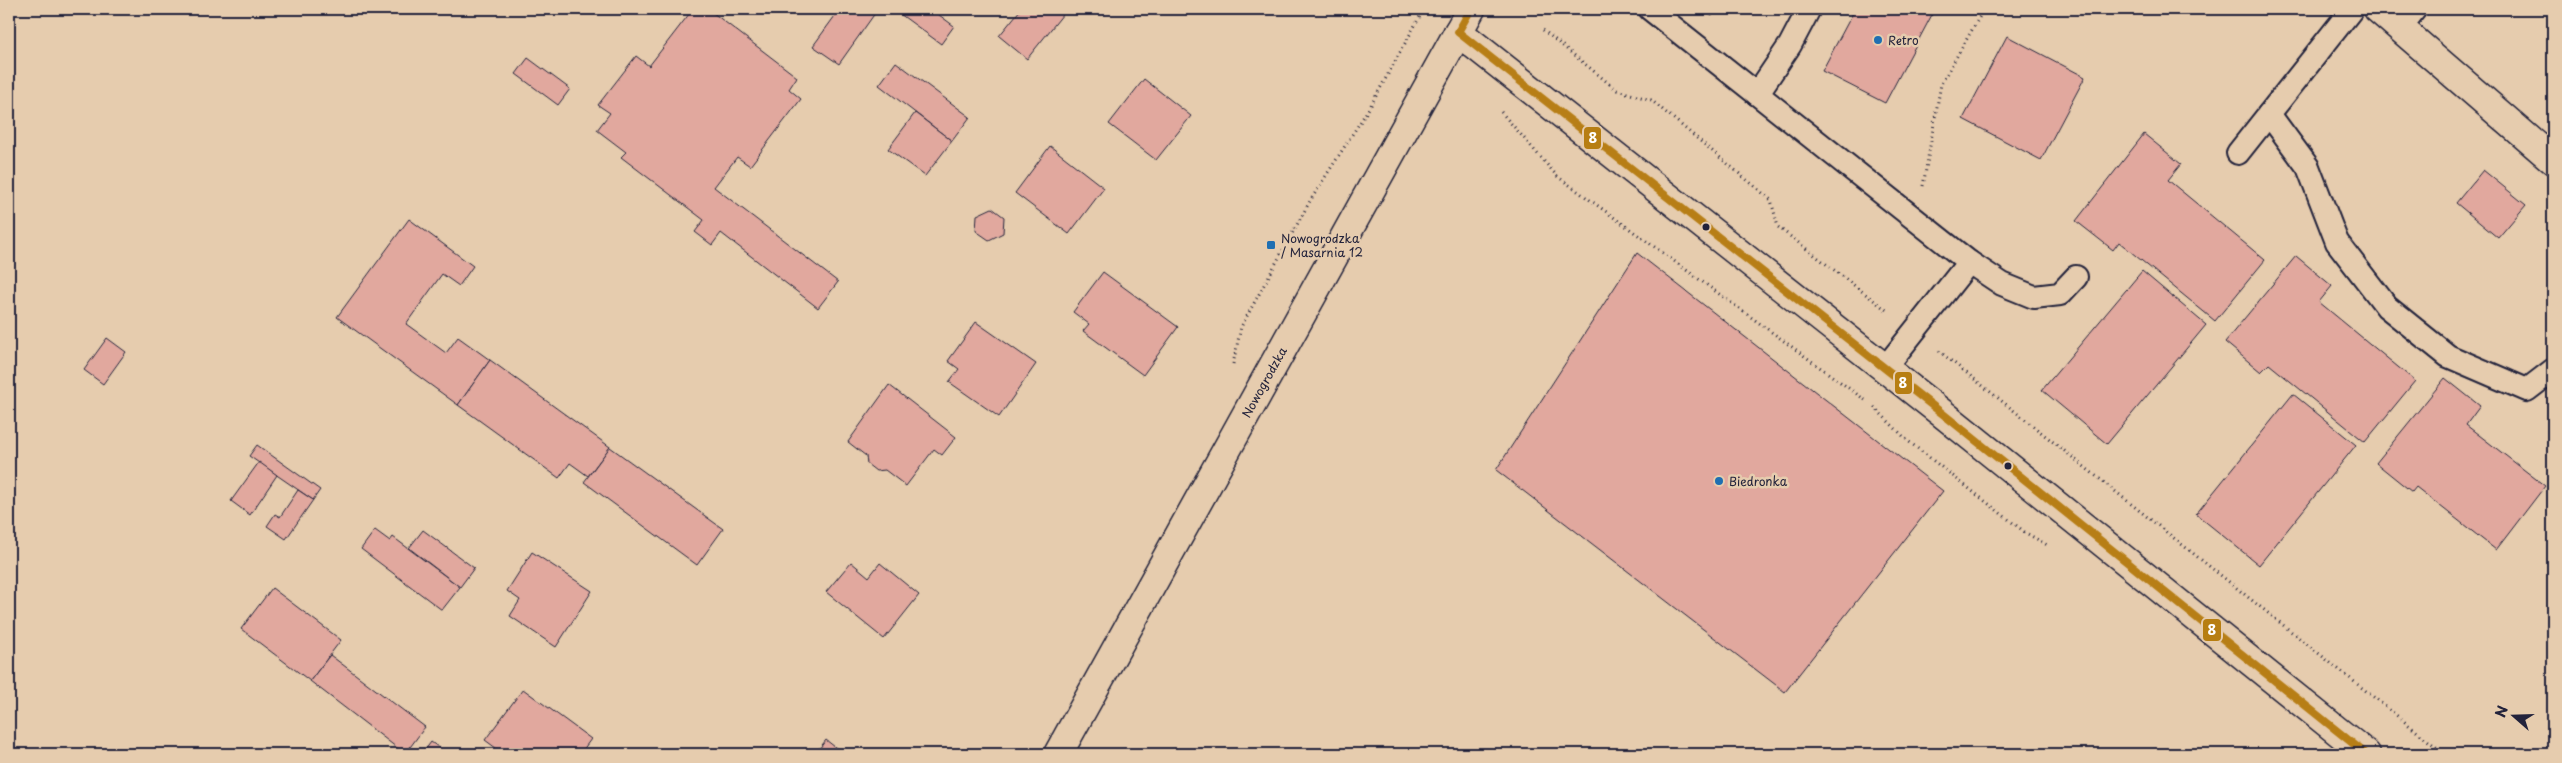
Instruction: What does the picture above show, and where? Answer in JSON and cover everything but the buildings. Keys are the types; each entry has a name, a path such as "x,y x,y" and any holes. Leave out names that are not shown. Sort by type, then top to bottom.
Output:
{"street":[{"path":"2378,9 2407,19 2553,160"},
{"path":"1464,20 1885,368 2366,754"},
{"name":"Nowogrodzka","path":"1058,754 1464,20"}],"lane":[{"path":"1650,9 1903,212 1969,262 2002,284 2034,297 2060,294 2076,277"},
{"path":"1757,94 1790,45 1809,9"},
{"path":"2238,153 2352,9"},
{"path":"2269,114 2308,167 2337,242 2387,307 2448,356 2527,390 2553,370"},
{"path":"1885,368 1969,262"}],"path":[{"path":"1903,212 1923,191 1941,84 1984,9"},
{"path":"1543,30 1617,90 1651,100 1771,200 1778,227 1915,332 2445,754"},
{"path":"1497,108 1556,176 1874,406 1924,453 2026,533 2056,550"}],"transit line":[{"name":"8","path":"1471,9 1458,32 1943,414 2366,754"}],"place":[{"name":"Retro","path":"1878,40"},
{"name":"Nowogrodzka / Masarnia 12","path":"1271,245"},
{"name":"Biedronka","path":"1719,481"}]}
